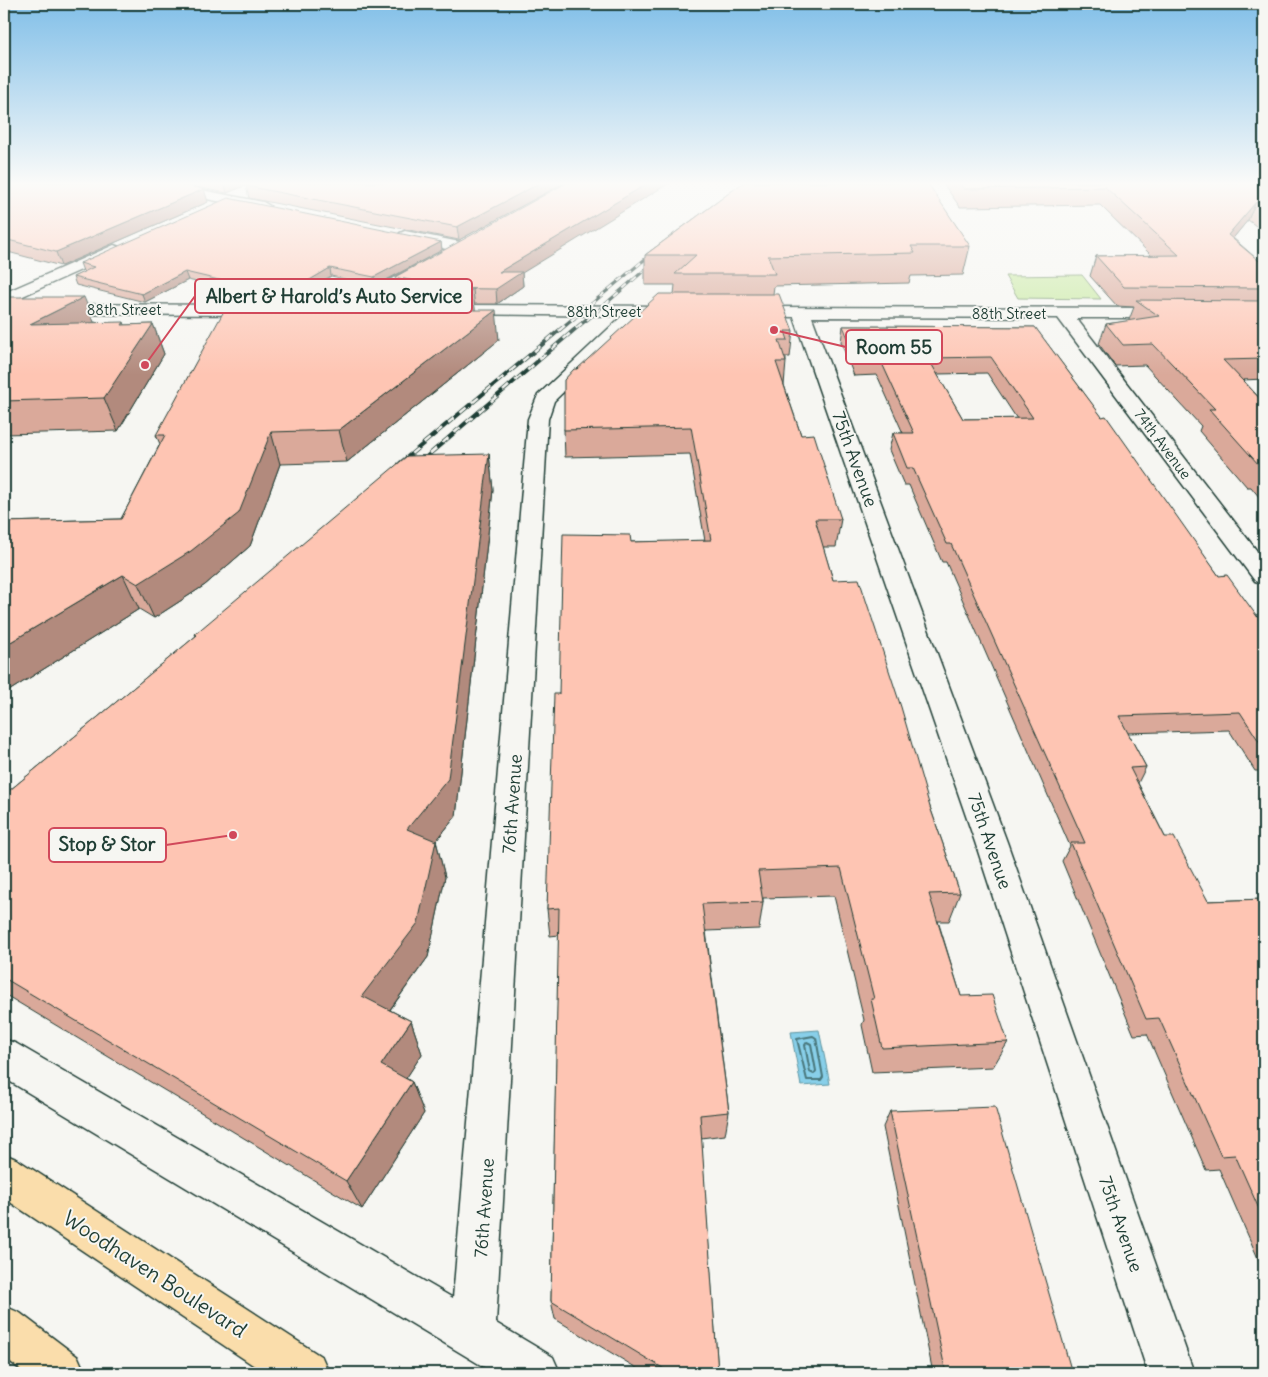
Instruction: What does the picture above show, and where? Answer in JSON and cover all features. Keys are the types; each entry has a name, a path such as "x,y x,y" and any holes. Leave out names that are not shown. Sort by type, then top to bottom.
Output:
{"main road":[{"name":"Woodhaven Boulevard","path":"4,1174 306,1373"},
{"path":"4,1329 62,1373"}],"street":[{"path":"4,299 123,246"},
{"path":"385,310 340,310 460,247"},
{"name":"88th Street","path":"4,309 275,310"},
{"path":"217,326 226,310"},
{"name":"88th Street","path":"444,310 695,311"},
{"name":"76th Avenue","path":"473,1336 481,1254 538,419 545,399 637,311"},
{"name":"88th Street","path":"734,312 1182,313"},
{"name":"75th Avenue","path":"801,312 991,842 1171,1373"},
{"name":"74th Avenue","path":"1063,313 1264,576"},
{"path":"4,1057 537,1373"}],"green space":[{"path":"1082,275 1101,299 1018,298 1005,276"}],"water":[{"path":"819,1030 830,1084 801,1086 791,1032"}],"building":[{"path":"33,246 69,246 56,252"},
{"path":"118,246 433,246 374,277 330,268 284,295 250,294 253,288 185,272 142,294 73,277 94,267 80,263"},
{"path":"451,246 542,246 499,272 522,272 496,289 416,288 424,283 395,277"},
{"path":"657,246 911,246 915,253 768,256 775,274 675,274 696,255 645,255"},
{"path":"1169,246 1242,246 1264,265 1264,288 1124,287 1096,256 1179,255"},
{"path":"390,288 473,289 440,310 496,310 339,430 271,432 239,513 191,551 138,584 123,575 4,646 4,522 121,519 165,435 156,435 225,309 355,310"},
{"path":"659,294 779,294 793,331 785,331 788,340 779,340 786,362 776,362 801,435 814,434 841,519 815,519 833,580 859,579 901,707 930,807 960,893 929,894 961,996 992,995 1008,1042 882,1048 871,999 874,999 841,868 758,871 763,902 702,904 729,1112 700,1115 718,1373 671,1373 551,1301 559,908 547,909 554,694 559,694 563,534 630,535 631,542 711,540 691,427 564,430 564,380"},
{"path":"4,297 84,297 30,324 124,322 122,325 153,324 104,398 4,401"},
{"path":"1136,300 1264,301 1264,359 1223,360 1264,403 1259,403 1264,409 1264,466 1259,465 1209,409 1215,409 1153,344 1123,345 1106,324 1159,316"},
{"path":"843,326 1035,327 1102,417 1106,416 1219,576 1227,575 1264,626 1264,749 1240,712 1119,716 1146,767 1130,768 1165,837 1174,837 1208,901 1264,899 1264,1220 1235,1155 1221,1156 1159,1018 1146,1019 1071,843 1085,843 951,544 947,544 913,468 907,468 893,433 914,433 880,359 857,360","holes":["991,357 1033,418 963,419 928,358"]},
{"path":"489,454 448,779 407,829 436,841 418,923 362,996 411,1021 381,1065 412,1082 346,1181 4,978 4,795 197,635 195,634 407,456"},
{"path":"995,1107 1072,1373 946,1373 890,1111"}],"railway":[{"path":"572,320 656,250"},
{"path":"587,320 655,261"},
{"path":"399,464 574,318"},
{"path":"418,464 588,318"}],"place":[{"name":"Room 55","path":"774,330"},
{"name":"Albert & Harold’s Auto Service","path":"145,365"},
{"name":"Stop & Stor","path":"233,835"}]}
